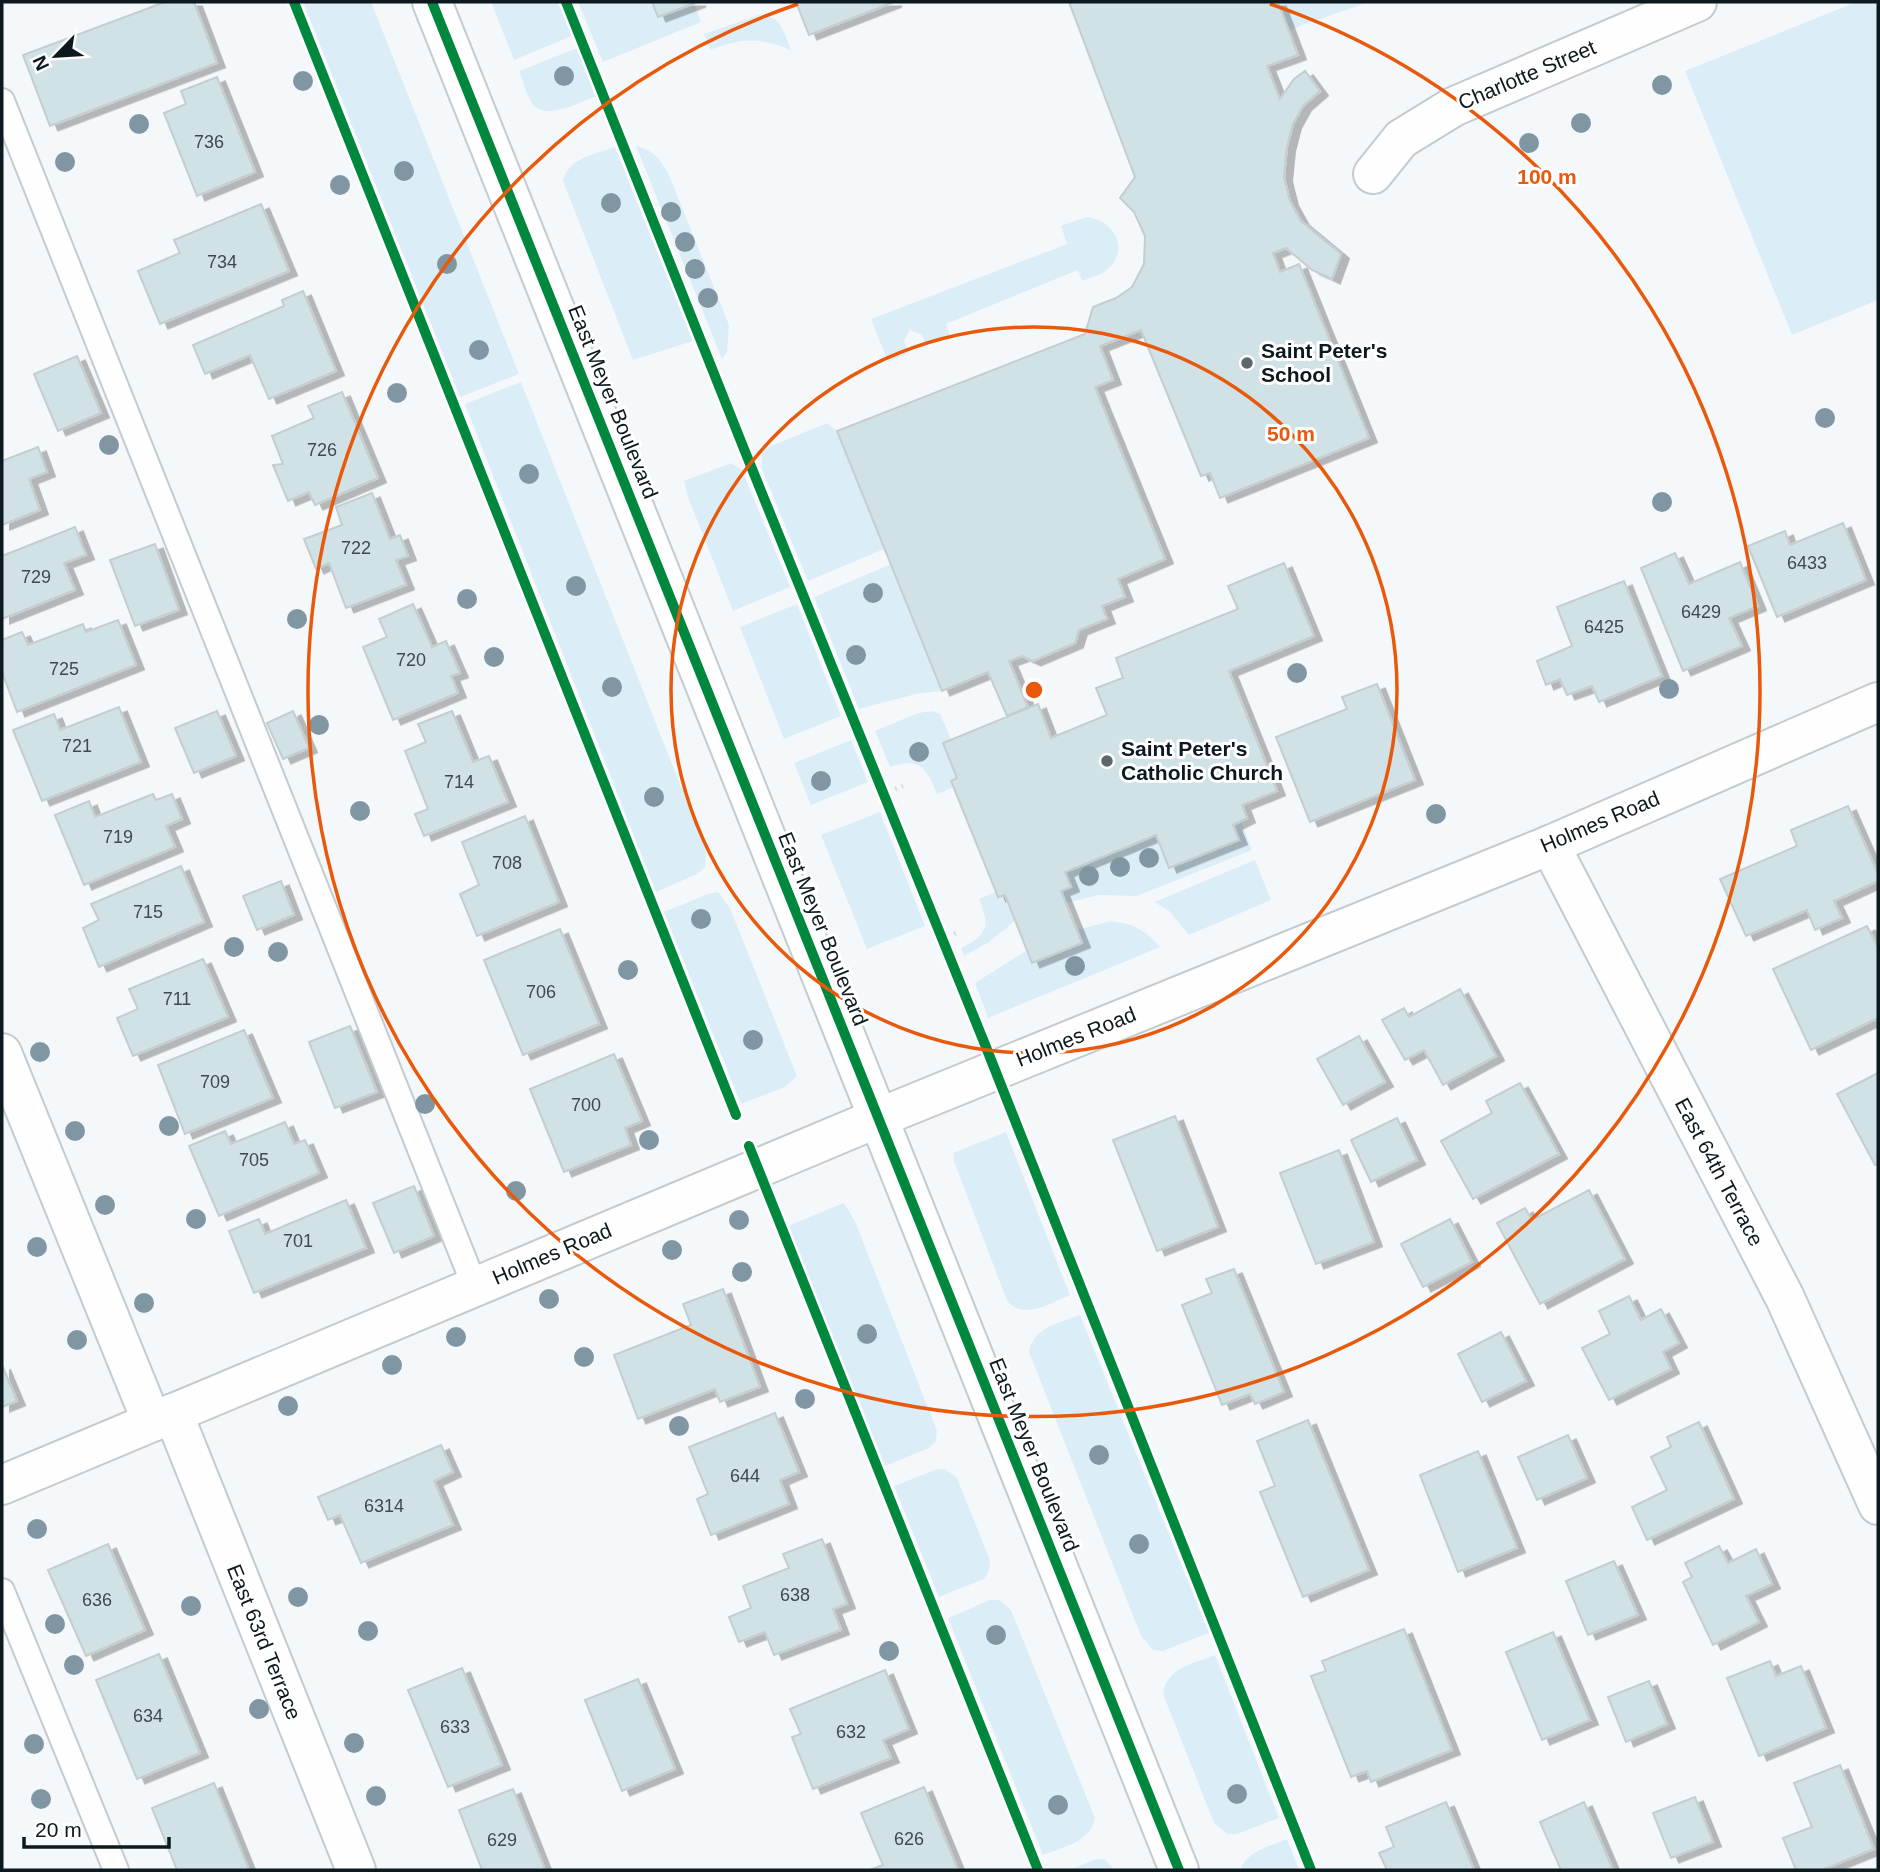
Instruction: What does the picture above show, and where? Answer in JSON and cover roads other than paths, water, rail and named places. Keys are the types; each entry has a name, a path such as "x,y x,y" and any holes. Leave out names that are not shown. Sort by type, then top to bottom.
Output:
{"main road":[{"name":"East Meyer Boulevard","path":"432,2 1179,1870"},
{"name":"Charlotte Street","path":"1373,174 1401,139 1453,107 1697,2"},
{"name":"Holmes Road","path":"2,1485 878,1118 1549,845 1878,702"},
{"name":"East 64th Terrace","path":"1549,845 1785,1298 1878,1505"},
{"name":"East 63rd Terrace","path":"2,1053 356,1870"}],"lane":[{"path":"2,101 475,1287"},
{"path":"2,1591 116,1870"}],"place":[{"name":"Saint Peter's School","path":"1247,363"},
{"name":"Saint Peter's Catholic Church","path":"1107,761"}]}
